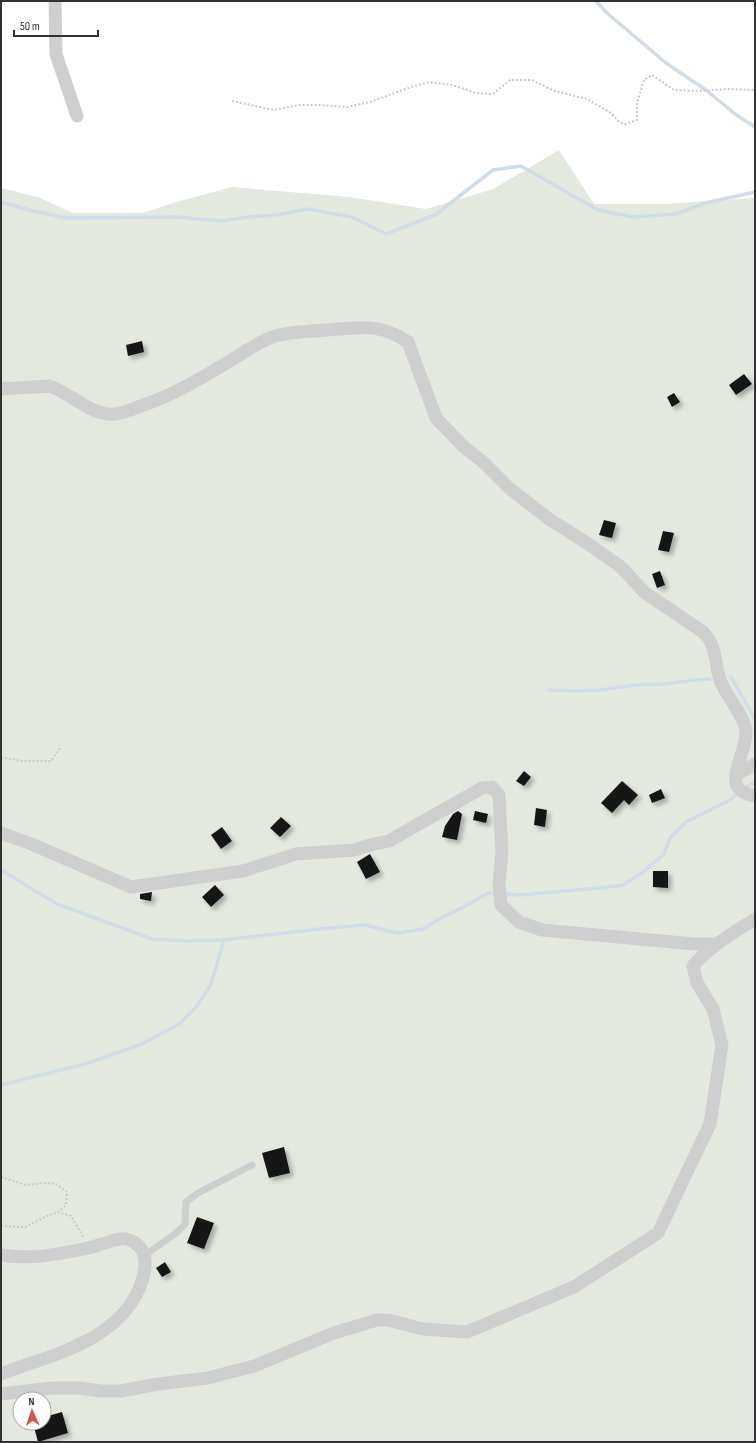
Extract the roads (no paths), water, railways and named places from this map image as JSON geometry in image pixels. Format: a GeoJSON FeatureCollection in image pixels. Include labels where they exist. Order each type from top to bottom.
{"type":"FeatureCollection","features":[{"type":"Feature","properties":{"kind":"street"},"geometry":{"type":"LineString","coordinates":[[55,1],[56,54],[77,116]]}},
{"type":"Feature","properties":{"kind":"street"},"geometry":{"type":"LineString","coordinates":[[1,389],[49,386],[56,388],[104,414],[115,414],[153,402],[174,393],[199,380],[252,347],[275,336],[368,327],[384,329],[397,335],[408,342],[436,418],[464,447],[483,462],[509,488],[549,519],[621,567],[644,592],[703,632],[710,639],[714,648],[721,681],[744,723],[746,737],[736,779],[737,786],[742,792],[755,796]]}},
{"type":"Feature","properties":{"kind":"street"},"geometry":{"type":"LineString","coordinates":[[737,774],[755,764]]}},
{"type":"Feature","properties":{"kind":"street"},"geometry":{"type":"LineString","coordinates":[[1,832],[131,887],[243,871],[296,854],[354,850],[370,844],[389,841],[482,788],[492,787],[499,795],[502,852],[499,885],[501,905],[519,922],[542,930],[694,944],[716,944]]}},
{"type":"Feature","properties":{"kind":"street"},"geometry":{"type":"LineString","coordinates":[[1,1394],[52,1388],[121,1391],[158,1384],[208,1378],[254,1366],[334,1333],[377,1320],[388,1320],[423,1329],[467,1332],[574,1287],[658,1233],[710,1124],[722,1045],[713,1009],[697,983],[693,966],[716,944],[755,919]]}},
{"type":"Feature","properties":{"kind":"street"},"geometry":{"type":"LineString","coordinates":[[1,1255],[20,1257],[41,1256],[89,1248],[124,1239],[136,1242],[145,1255],[146,1265],[135,1299],[111,1326],[89,1340],[1,1374]]}},
{"type":"Feature","properties":{"kind":"lane"},"geometry":{"type":"LineString","coordinates":[[145,1255],[175,1234],[185,1224],[186,1202],[198,1193],[252,1165]]}},
{"type":"Feature","properties":{"kind":"waterway"},"geometry":{"type":"LineString","coordinates":[[596,1],[607,13],[666,63],[706,90],[735,114],[755,127]]}},
{"type":"Feature","properties":{"kind":"waterway"},"geometry":{"type":"LineString","coordinates":[[1,202],[66,218],[177,217],[221,221],[276,215],[308,209],[352,217],[386,234],[435,215],[493,170],[521,166],[598,210],[633,217],[676,214],[705,203],[755,192]]}},
{"type":"Feature","properties":{"kind":"waterway"},"geometry":{"type":"LineString","coordinates":[[731,677],[755,719]]}},
{"type":"Feature","properties":{"kind":"waterway"},"geometry":{"type":"LineString","coordinates":[[549,690],[600,690],[635,685],[666,684],[710,679]]}},
{"type":"Feature","properties":{"kind":"waterway"},"geometry":{"type":"LineString","coordinates":[[743,789],[755,782]]}},
{"type":"Feature","properties":{"kind":"waterway"},"geometry":{"type":"LineString","coordinates":[[503,894],[519,895],[623,885],[642,873],[664,854],[670,838],[686,822],[730,800],[738,793]]}},
{"type":"Feature","properties":{"kind":"waterway"},"geometry":{"type":"LineString","coordinates":[[1,870],[57,904],[152,939],[185,941],[224,940],[365,925],[397,933],[423,929],[488,893],[497,894]]}},
{"type":"Feature","properties":{"kind":"waterway"},"geometry":{"type":"LineString","coordinates":[[1,1085],[85,1064],[142,1044],[179,1024],[197,1006],[211,984],[224,940]]}}]}
